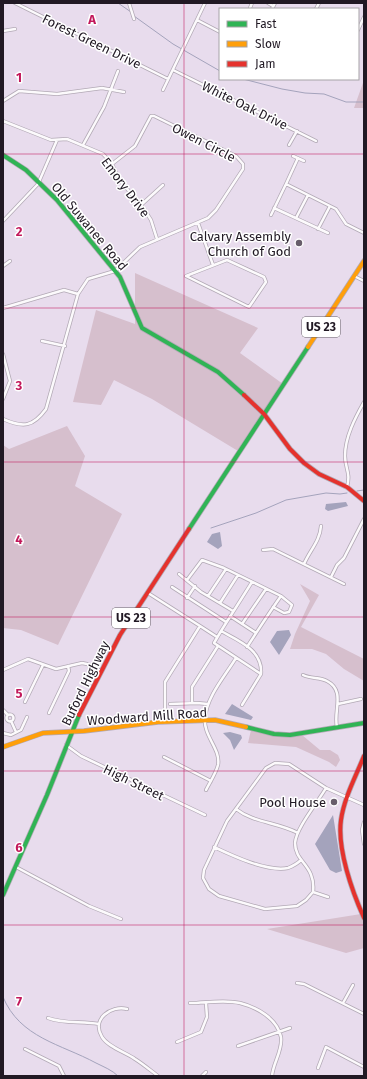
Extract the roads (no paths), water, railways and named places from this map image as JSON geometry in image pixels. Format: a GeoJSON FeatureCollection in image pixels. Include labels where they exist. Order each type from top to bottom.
{"type":"FeatureCollection","features":[{"type":"Feature","properties":{"kind":"street","name":"Forest Green Drive"},"geometry":{"type":"LineString","coordinates":[[15,3],[168,79]]}},
{"type":"Feature","properties":{"kind":"street"},"geometry":{"type":"LineString","coordinates":[[129,3],[134,19]]}},
{"type":"Feature","properties":{"kind":"street"},"geometry":{"type":"LineString","coordinates":[[163,90],[205,3]]}},
{"type":"Feature","properties":{"kind":"street"},"geometry":{"type":"LineString","coordinates":[[250,8],[252,3]]}},
{"type":"Feature","properties":{"kind":"street"},"geometry":{"type":"LineString","coordinates":[[268,3],[273,6]]}},
{"type":"Feature","properties":{"kind":"street"},"geometry":{"type":"LineString","coordinates":[[359,28],[364,17]]}},
{"type":"Feature","properties":{"kind":"street"},"geometry":{"type":"LineString","coordinates":[[197,20],[219,31]]}},
{"type":"Feature","properties":{"kind":"street"},"geometry":{"type":"LineString","coordinates":[[3,31],[14,29]]}},
{"type":"Feature","properties":{"kind":"street","name":"White Oak Drive"},"geometry":{"type":"LineString","coordinates":[[173,70],[316,141]]}},
{"type":"Feature","properties":{"kind":"street"},"geometry":{"type":"LineString","coordinates":[[83,145],[104,107],[109,90],[118,71]]}},
{"type":"Feature","properties":{"kind":"street"},"geometry":{"type":"LineString","coordinates":[[3,101],[19,91],[57,94],[90,89],[124,92]]}},
{"type":"Feature","properties":{"kind":"street","name":"Owen Circle"},"geometry":{"type":"LineString","coordinates":[[112,164],[135,146],[151,116],[236,156],[243,164],[243,169],[239,177],[225,193],[216,210],[208,218],[140,247],[115,271]]}},
{"type":"Feature","properties":{"kind":"street"},"geometry":{"type":"LineString","coordinates":[[3,121],[51,140],[57,140],[39,183],[3,221]]}},
{"type":"Feature","properties":{"kind":"street"},"geometry":{"type":"LineString","coordinates":[[288,145],[297,131]]}},
{"type":"Feature","properties":{"kind":"street","name":"Emory Drive"},"geometry":{"type":"LineString","coordinates":[[57,140],[67,139],[103,154],[112,164],[118,178],[141,205],[151,220],[157,239]]}},
{"type":"Feature","properties":{"kind":"street","name":"Old Suwanee Road"},"geometry":{"type":"LineString","coordinates":[[3,154],[17,163],[67,211],[115,271],[124,284],[135,315],[142,328],[218,372],[264,414],[283,440],[304,463],[319,474],[347,487],[364,501]]}},
{"type":"Feature","properties":{"kind":"street"},"geometry":{"type":"LineString","coordinates":[[293,156],[304,161]]}},
{"type":"Feature","properties":{"kind":"street"},"geometry":{"type":"LineString","coordinates":[[270,215],[298,158]]}},
{"type":"Feature","properties":{"kind":"street"},"geometry":{"type":"LineString","coordinates":[[286,184],[330,206],[338,212],[346,224],[364,234]]}},
{"type":"Feature","properties":{"kind":"street"},"geometry":{"type":"LineString","coordinates":[[141,205],[163,185]]}},
{"type":"Feature","properties":{"kind":"street"},"geometry":{"type":"LineString","coordinates":[[296,218],[308,195]]}},
{"type":"Feature","properties":{"kind":"street"},"geometry":{"type":"LineString","coordinates":[[318,229],[330,206]]}},
{"type":"Feature","properties":{"kind":"street"},"geometry":{"type":"LineString","coordinates":[[274,208],[328,233]]}},
{"type":"Feature","properties":{"kind":"street"},"geometry":{"type":"LineString","coordinates":[[198,223],[214,265]]}},
{"type":"Feature","properties":{"kind":"street"},"geometry":{"type":"LineString","coordinates":[[231,260],[264,277],[266,282],[251,306],[249,307],[240,303],[186,276],[214,265],[231,260]]}},
{"type":"Feature","properties":{"kind":"street"},"geometry":{"type":"LineString","coordinates":[[3,266],[10,261]]}},
{"type":"Feature","properties":{"kind":"street","name":"US 23"},"geometry":{"type":"LineString","coordinates":[[264,414],[354,276],[363,265],[364,261]]}},
{"type":"Feature","properties":{"kind":"street"},"geometry":{"type":"LineString","coordinates":[[3,419],[16,425],[28,424],[39,420],[46,410],[65,346],[78,294],[88,279],[115,271]]}},
{"type":"Feature","properties":{"kind":"street"},"geometry":{"type":"LineString","coordinates":[[354,276],[364,281]]}},
{"type":"Feature","properties":{"kind":"street"},"geometry":{"type":"LineString","coordinates":[[3,308],[64,290],[78,294]]}},
{"type":"Feature","properties":{"kind":"street"},"geometry":{"type":"LineString","coordinates":[[42,340],[65,346]]}},
{"type":"Feature","properties":{"kind":"street"},"geometry":{"type":"LineString","coordinates":[[3,354],[10,381],[3,399]]}},
{"type":"Feature","properties":{"kind":"street"},"geometry":{"type":"LineString","coordinates":[[347,487],[349,472],[345,457],[346,447],[354,423],[364,402]]}},
{"type":"Feature","properties":{"kind":"street","name":"Buford Highway"},"geometry":{"type":"LineString","coordinates":[[3,895],[47,795],[66,745],[120,635],[264,414]]}},
{"type":"Feature","properties":{"kind":"street"},"geometry":{"type":"LineString","coordinates":[[331,577],[337,565],[344,558],[364,519]]}},
{"type":"Feature","properties":{"kind":"street"},"geometry":{"type":"LineString","coordinates":[[304,564],[309,551],[319,539],[321,526]]}},
{"type":"Feature","properties":{"kind":"street"},"geometry":{"type":"LineString","coordinates":[[263,550],[273,549],[344,584]]}},
{"type":"Feature","properties":{"kind":"street"},"geometry":{"type":"LineString","coordinates":[[187,580],[202,560],[226,569],[280,596],[292,605],[292,609],[284,613],[273,607]]}},
{"type":"Feature","properties":{"kind":"street"},"geometry":{"type":"LineString","coordinates":[[208,596],[226,569]]}},
{"type":"Feature","properties":{"kind":"street"},"geometry":{"type":"LineString","coordinates":[[179,574],[208,596],[234,611]]}},
{"type":"Feature","properties":{"kind":"street"},"geometry":{"type":"LineString","coordinates":[[220,603],[238,575]]}},
{"type":"Feature","properties":{"kind":"street"},"geometry":{"type":"LineString","coordinates":[[252,582],[214,643],[261,674]]}},
{"type":"Feature","properties":{"kind":"street"},"geometry":{"type":"LineString","coordinates":[[187,598],[195,586]]}},
{"type":"Feature","properties":{"kind":"street"},"geometry":{"type":"LineString","coordinates":[[172,587],[226,622]]}},
{"type":"Feature","properties":{"kind":"street"},"geometry":{"type":"LineString","coordinates":[[242,624],[266,589]]}},
{"type":"Feature","properties":{"kind":"street"},"geometry":{"type":"LineString","coordinates":[[148,592],[217,637]]}},
{"type":"Feature","properties":{"kind":"street"},"geometry":{"type":"LineString","coordinates":[[247,647],[280,596]]}},
{"type":"Feature","properties":{"kind":"street"},"geometry":{"type":"LineString","coordinates":[[230,616],[256,633]]}},
{"type":"Feature","properties":{"kind":"street"},"geometry":{"type":"LineString","coordinates":[[165,722],[165,682],[200,626]]}},
{"type":"Feature","properties":{"kind":"street"},"geometry":{"type":"LineString","coordinates":[[221,631],[247,647],[257,655],[260,661],[261,674],[242,705]]}},
{"type":"Feature","properties":{"kind":"street"},"geometry":{"type":"LineString","coordinates":[[192,703],[192,687],[218,646]]}},
{"type":"Feature","properties":{"kind":"street"},"geometry":{"type":"LineString","coordinates":[[206,790],[218,766],[218,759],[216,750],[206,733],[204,720],[208,704],[236,658]]}},
{"type":"Feature","properties":{"kind":"street"},"geometry":{"type":"LineString","coordinates":[[3,670],[24,660],[33,660],[56,670],[68,666],[88,664],[101,671]]}},
{"type":"Feature","properties":{"kind":"street"},"geometry":{"type":"LineString","coordinates":[[25,702],[43,665]]}},
{"type":"Feature","properties":{"kind":"street"},"geometry":{"type":"LineString","coordinates":[[49,713],[69,671],[68,666]]}},
{"type":"Feature","properties":{"kind":"street"},"geometry":{"type":"LineString","coordinates":[[303,675],[329,682],[337,692],[338,704],[335,718],[337,728]]}},
{"type":"Feature","properties":{"kind":"street"},"geometry":{"type":"LineString","coordinates":[[338,704],[361,699]]}},
{"type":"Feature","properties":{"kind":"street"},"geometry":{"type":"LineString","coordinates":[[170,704],[208,704]]}},
{"type":"Feature","properties":{"kind":"street"},"geometry":{"type":"LineString","coordinates":[[3,710],[8,715],[13,715],[11,721]]}},
{"type":"Feature","properties":{"kind":"street"},"geometry":{"type":"LineString","coordinates":[[8,715],[6,719],[11,721],[16,732]]}},
{"type":"Feature","properties":{"kind":"street"},"geometry":{"type":"LineString","coordinates":[[3,732],[11,735],[23,727],[27,718]]}},
{"type":"Feature","properties":{"kind":"street","name":"Woodward Mill Road"},"geometry":{"type":"LineString","coordinates":[[3,747],[43,733],[72,732],[165,722],[215,720],[283,735],[364,723]]}},
{"type":"Feature","properties":{"kind":"street","name":"High Street"},"geometry":{"type":"LineString","coordinates":[[66,745],[81,756],[205,815]]}},
{"type":"Feature","properties":{"kind":"street"},"geometry":{"type":"LineString","coordinates":[[364,756],[341,820],[342,844],[356,898],[364,918]]}},
{"type":"Feature","properties":{"kind":"street"},"geometry":{"type":"LineString","coordinates":[[164,757],[211,781]]}},
{"type":"Feature","properties":{"kind":"street"},"geometry":{"type":"LineString","coordinates":[[326,788],[298,833],[295,842],[296,849],[301,860],[313,876],[313,892],[306,900],[297,906],[265,909],[219,896],[209,890],[203,878],[204,870],[227,821],[266,768],[275,763],[289,764],[326,788],[364,805]]}},
{"type":"Feature","properties":{"kind":"street"},"geometry":{"type":"LineString","coordinates":[[236,809],[247,817],[274,823],[298,833]]}},
{"type":"Feature","properties":{"kind":"street"},"geometry":{"type":"LineString","coordinates":[[364,822],[362,830],[364,844]]}},
{"type":"Feature","properties":{"kind":"street"},"geometry":{"type":"LineString","coordinates":[[214,847],[238,858],[278,869],[290,867],[301,860]]}},
{"type":"Feature","properties":{"kind":"street"},"geometry":{"type":"LineString","coordinates":[[15,866],[89,906],[121,920]]}},
{"type":"Feature","properties":{"kind":"street"},"geometry":{"type":"LineString","coordinates":[[313,892],[328,897]]}},
{"type":"Feature","properties":{"kind":"street"},"geometry":{"type":"LineString","coordinates":[[296,984],[304,984],[364,1014]]}},
{"type":"Feature","properties":{"kind":"street"},"geometry":{"type":"LineString","coordinates":[[343,1003],[352,985]]}},
{"type":"Feature","properties":{"kind":"street"},"geometry":{"type":"LineString","coordinates":[[190,1003],[239,1002],[267,1016],[281,1037],[280,1047],[272,1069],[272,1076]]}},
{"type":"Feature","properties":{"kind":"street"},"geometry":{"type":"LineString","coordinates":[[177,1042],[196,1035],[204,1028],[207,1017],[206,1003]]}},
{"type":"Feature","properties":{"kind":"street"},"geometry":{"type":"LineString","coordinates":[[127,1009],[120,1007],[111,1009],[105,1013],[99,1024],[101,1036],[104,1041],[136,1059],[158,1076]]}},
{"type":"Feature","properties":{"kind":"street"},"geometry":{"type":"LineString","coordinates":[[48,1018],[60,1023],[81,1021],[99,1024]]}},
{"type":"Feature","properties":{"kind":"street"},"geometry":{"type":"LineString","coordinates":[[238,1046],[290,1028]]}},
{"type":"Feature","properties":{"kind":"street"},"geometry":{"type":"LineString","coordinates":[[318,1068],[326,1048],[364,1067]]}},
{"type":"Feature","properties":{"kind":"street"},"geometry":{"type":"LineString","coordinates":[[25,1050],[58,1066],[64,1076]]}},
{"type":"Feature","properties":{"kind":"street"},"geometry":{"type":"LineString","coordinates":[[202,1076],[206,1072]]}},
{"type":"Feature","properties":{"kind":"water"},"geometry":{"type":"Polygon","coordinates":[[[346,502],[348,506],[328,511],[325,509],[326,504],[346,502]]]}},
{"type":"Feature","properties":{"kind":"water"},"geometry":{"type":"Polygon","coordinates":[[[220,532],[222,546],[218,549],[207,542],[212,534],[220,532]]]}},
{"type":"Feature","properties":{"kind":"water"},"geometry":{"type":"Polygon","coordinates":[[[289,630],[291,635],[279,655],[270,642],[277,631],[289,630]]]}},
{"type":"Feature","properties":{"kind":"water"},"geometry":{"type":"Polygon","coordinates":[[[232,704],[253,717],[251,720],[225,714],[232,704]]]}},
{"type":"Feature","properties":{"kind":"water"},"geometry":{"type":"Polygon","coordinates":[[[230,732],[241,735],[242,738],[234,750],[230,740],[223,733],[230,732]]]}},
{"type":"Feature","properties":{"kind":"water"},"geometry":{"type":"Polygon","coordinates":[[[333,815],[342,871],[336,873],[330,870],[315,844],[333,815]]]}},
{"type":"Feature","properties":{"kind":"waterway"},"geometry":{"type":"LineString","coordinates":[[118,3],[131,12]]}},
{"type":"Feature","properties":{"kind":"waterway"},"geometry":{"type":"LineString","coordinates":[[134,16],[173,44],[219,70]]}},
{"type":"Feature","properties":{"kind":"waterway"},"geometry":{"type":"LineString","coordinates":[[247,80],[282,89],[305,93],[324,94],[346,102],[364,102]]}},
{"type":"Feature","properties":{"kind":"waterway"},"geometry":{"type":"LineString","coordinates":[[357,491],[364,490]]}},
{"type":"Feature","properties":{"kind":"waterway"},"geometry":{"type":"LineString","coordinates":[[211,528],[256,513],[286,500],[326,493],[347,493]]}},
{"type":"Feature","properties":{"kind":"waterway"},"geometry":{"type":"LineString","coordinates":[[3,997],[10,1011],[31,1031],[56,1045],[83,1056],[118,1076]]}},
{"type":"Feature","properties":{"kind":"place","name":"Calvary Assembly Church of God"},"geometry":{"type":"Point","coordinates":[299,243]}},
{"type":"Feature","properties":{"kind":"place","name":"Pool House"},"geometry":{"type":"Point","coordinates":[334,802]}}]}
